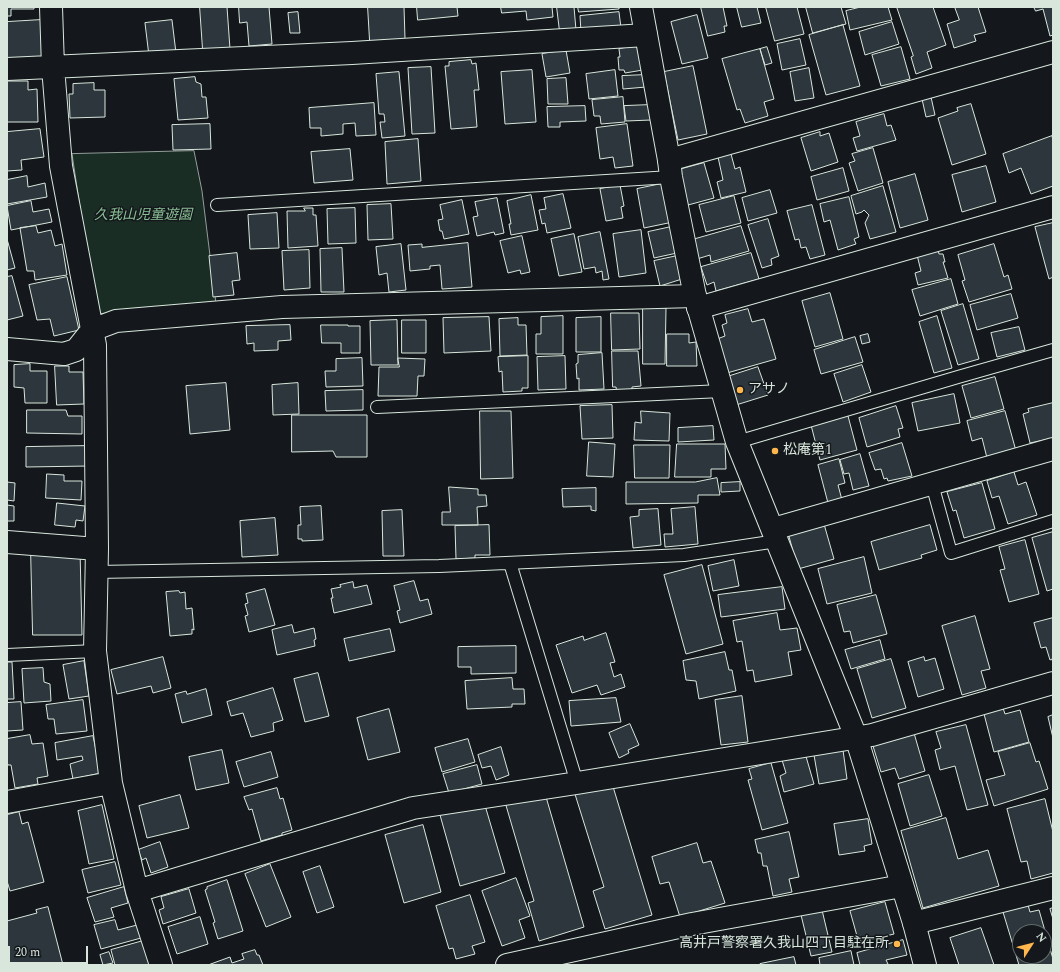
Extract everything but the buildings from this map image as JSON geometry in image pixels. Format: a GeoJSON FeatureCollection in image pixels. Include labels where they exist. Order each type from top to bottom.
{"type":"FeatureCollection","features":[{"type":"Feature","properties":{"kind":"street"},"geometry":{"type":"LineString","coordinates":[[51,7],[53,68],[61,166],[95,345],[97,549],[95,651],[111,783],[137,891],[161,965]]}},
{"type":"Feature","properties":{"kind":"street"},"geometry":{"type":"LineString","coordinates":[[641,7],[670,168],[697,302],[737,442],[856,737],[914,923],[925,965]]}},
{"type":"Feature","properties":{"kind":"street"},"geometry":{"type":"LineString","coordinates":[[7,69],[352,53],[646,35]]}},
{"type":"Feature","properties":{"kind":"street"},"geometry":{"type":"LineString","coordinates":[[670,168],[1053,52]]}},
{"type":"Feature","properties":{"kind":"street"},"geometry":{"type":"LineString","coordinates":[[7,349],[64,354],[76,350],[92,330],[116,320],[282,307],[697,302],[1053,207]]}},
{"type":"Feature","properties":{"kind":"street"},"geometry":{"type":"LineString","coordinates":[[775,535],[932,484],[1053,449]]}},
{"type":"Feature","properties":{"kind":"street"},"geometry":{"type":"LineString","coordinates":[[7,542],[97,549]]}},
{"type":"Feature","properties":{"kind":"street"},"geometry":{"type":"LineString","coordinates":[[137,891],[414,808],[872,735],[1053,683]]}},
{"type":"Feature","properties":{"kind":"street"},"geometry":{"type":"LineString","coordinates":[[7,802],[111,783]]}},
{"type":"Feature","properties":{"kind":"street"},"geometry":{"type":"LineString","coordinates":[[507,965],[692,924],[902,886]]}},
{"type":"Feature","properties":{"kind":"street"},"geometry":{"type":"LineString","coordinates":[[914,923],[1053,888]]}},
{"type":"Feature","properties":{"kind":"lane"},"geometry":{"type":"LineString","coordinates":[[217,204],[670,168]]}},
{"type":"Feature","properties":{"kind":"lane"},"geometry":{"type":"LineString","coordinates":[[737,442],[1053,350]]}},
{"type":"Feature","properties":{"kind":"lane"},"geometry":{"type":"LineString","coordinates":[[377,407],[722,391]]}},
{"type":"Feature","properties":{"kind":"lane"},"geometry":{"type":"LineString","coordinates":[[932,484],[951,553],[1053,521]]}},
{"type":"Feature","properties":{"kind":"lane"},"geometry":{"type":"LineString","coordinates":[[96,572],[431,566],[684,555],[775,535]]}},
{"type":"Feature","properties":{"kind":"lane"},"geometry":{"type":"LineString","coordinates":[[510,563],[577,783]]}},
{"type":"Feature","properties":{"kind":"lane"},"geometry":{"type":"LineString","coordinates":[[7,655],[95,651]]}},
{"type":"Feature","properties":{"kind":"green space","name":"久我山児童遊園"},"geometry":{"type":"Polygon","coordinates":[[[194,151],[202,191],[216,304],[96,314],[72,154],[194,151]]]}},
{"type":"Feature","properties":{"kind":"place","name":"アサノ"},"geometry":{"type":"Point","coordinates":[740,390]}},
{"type":"Feature","properties":{"kind":"place","name":"松庵第1"},"geometry":{"type":"Point","coordinates":[775,451]}},
{"type":"Feature","properties":{"kind":"place","name":"高井戸警察署久我山四丁目駐在所"},"geometry":{"type":"Point","coordinates":[897,944]}}]}
